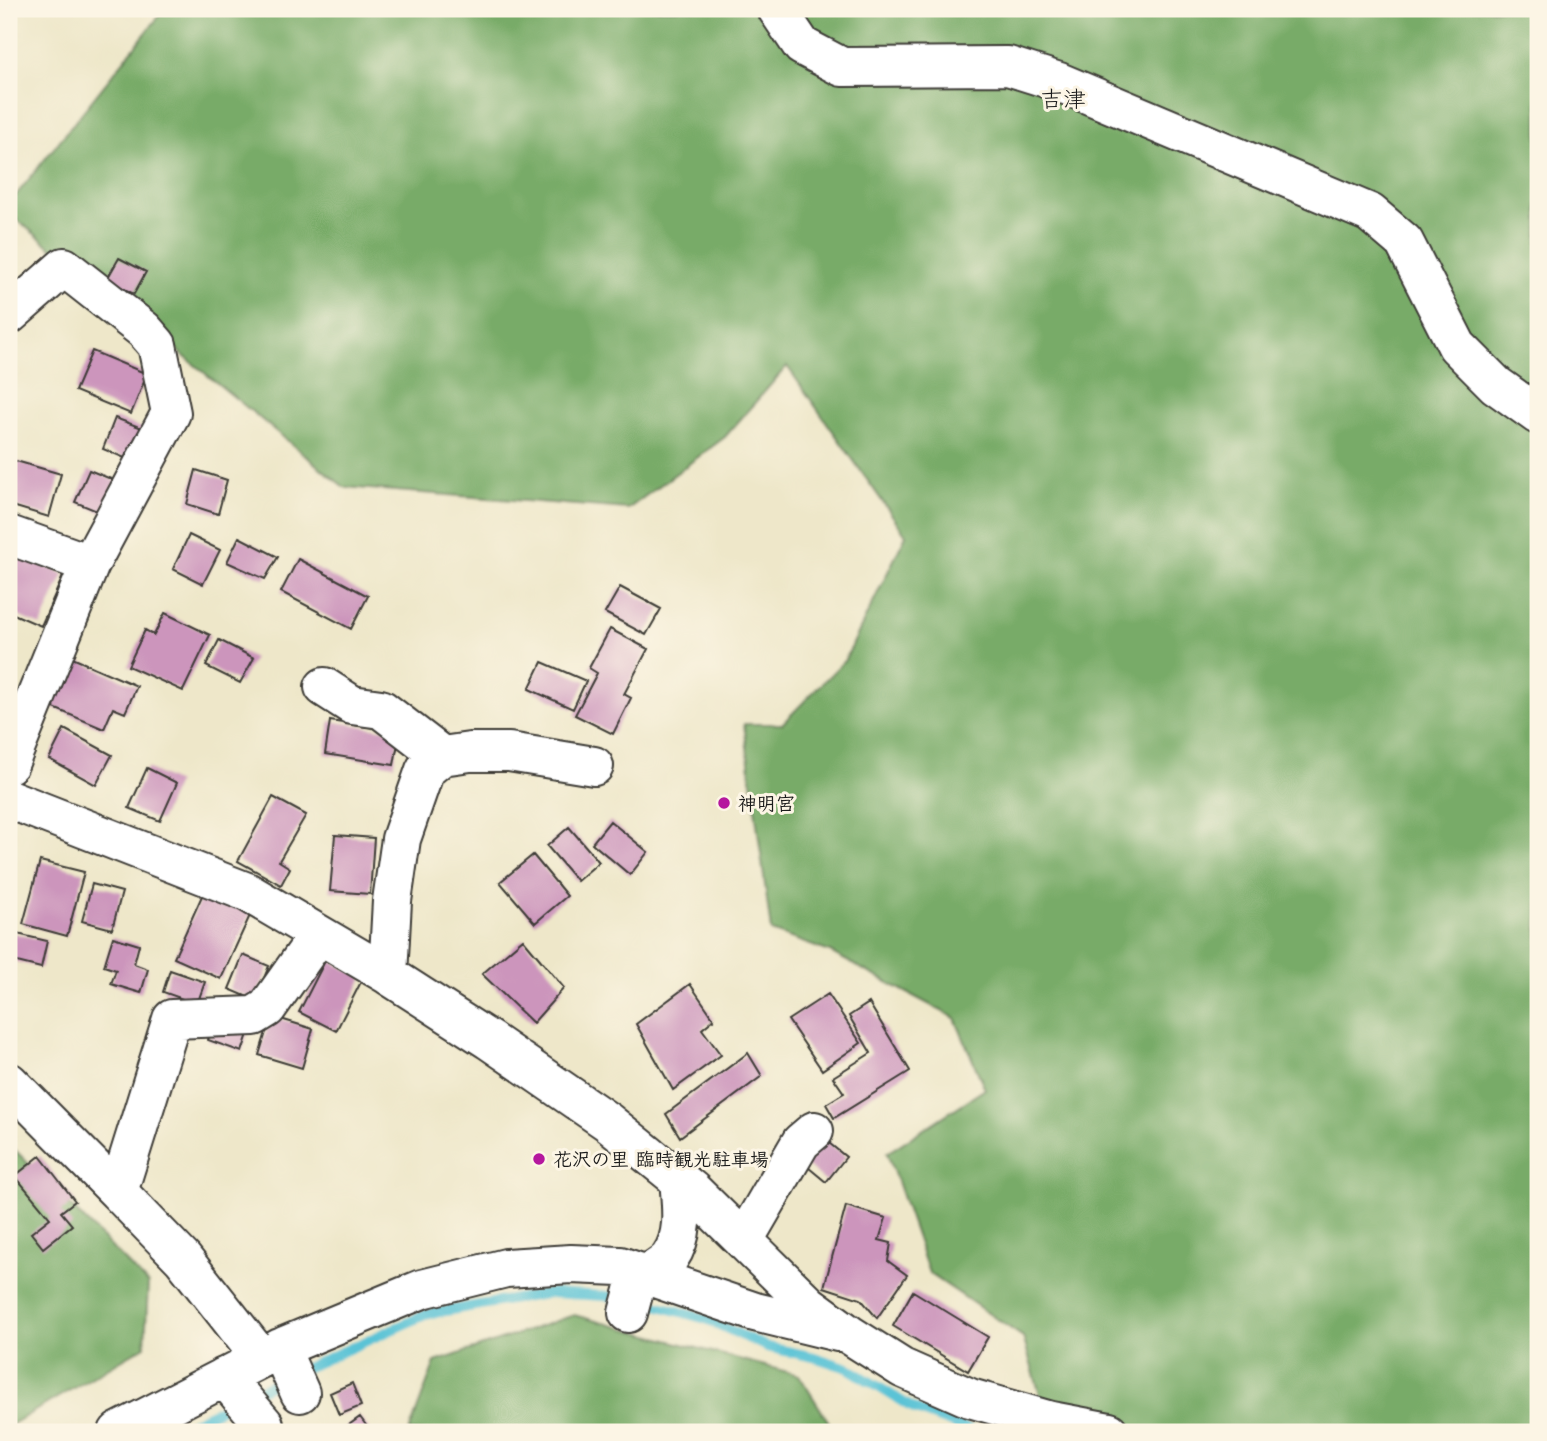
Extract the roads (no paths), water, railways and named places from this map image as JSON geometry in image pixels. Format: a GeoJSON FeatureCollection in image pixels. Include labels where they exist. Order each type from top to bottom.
{"type":"FeatureCollection","features":[{"type":"Feature","properties":{"kind":"street"},"geometry":{"type":"LineString","coordinates":[[777,9],[802,46],[842,67],[1008,66],[1059,82],[1370,213],[1404,242],[1457,346],[1496,385],[1538,415]]}},
{"type":"Feature","properties":{"kind":"street"},"geometry":{"type":"LineString","coordinates":[[9,315],[64,267],[144,330],[157,345],[171,413],[90,564],[9,764]]}},
{"type":"Feature","properties":{"kind":"street"},"geometry":{"type":"LineString","coordinates":[[9,535],[90,564]]}},
{"type":"Feature","properties":{"kind":"street"},"geometry":{"type":"LineString","coordinates":[[324,687],[352,705],[381,709],[442,756]]}},
{"type":"Feature","properties":{"kind":"street"},"geometry":{"type":"LineString","coordinates":[[388,975],[392,901],[401,839],[425,770],[442,756],[470,752],[509,752],[594,766]]}},
{"type":"Feature","properties":{"kind":"street"},"geometry":{"type":"LineString","coordinates":[[9,799],[247,892],[388,975],[597,1114],[679,1179],[809,1304],[850,1335],[902,1368],[970,1398],[1051,1421],[1109,1432]]}},
{"type":"Feature","properties":{"kind":"street"},"geometry":{"type":"LineString","coordinates":[[118,1192],[172,1019],[254,1016],[267,1008],[318,936]]}},
{"type":"Feature","properties":{"kind":"street"},"geometry":{"type":"LineString","coordinates":[[9,1082],[271,1353],[300,1393]]}},
{"type":"Feature","properties":{"kind":"street"},"geometry":{"type":"LineString","coordinates":[[744,1240],[801,1142],[814,1131]]}},
{"type":"Feature","properties":{"kind":"street"},"geometry":{"type":"LineString","coordinates":[[628,1313],[643,1273],[669,1259],[677,1243],[682,1217],[679,1179]]}},
{"type":"Feature","properties":{"kind":"street"},"geometry":{"type":"LineString","coordinates":[[118,1432],[271,1353],[422,1289],[506,1268],[571,1264],[620,1266],[755,1312],[850,1335]]}},
{"type":"Feature","properties":{"kind":"street"},"geometry":{"type":"LineString","coordinates":[[224,1377],[262,1428]]}},
{"type":"Feature","properties":{"kind":"waterway"},"geometry":{"type":"LineString","coordinates":[[299,1371],[427,1314],[551,1293],[624,1297]]}},
{"type":"Feature","properties":{"kind":"waterway"},"geometry":{"type":"LineString","coordinates":[[638,1300],[706,1319],[767,1347],[814,1357],[848,1368],[914,1409],[974,1432]]}},
{"type":"Feature","properties":{"kind":"waterway"},"geometry":{"type":"LineString","coordinates":[[249,1395],[286,1377]]}},
{"type":"Feature","properties":{"kind":"waterway"},"geometry":{"type":"LineString","coordinates":[[173,1432],[235,1402]]}},
{"type":"Feature","properties":{"kind":"place","name":"神明宮"},"geometry":{"type":"Point","coordinates":[724,803]}},
{"type":"Feature","properties":{"kind":"place","name":"花沢の里 臨時観光駐車場"},"geometry":{"type":"Point","coordinates":[539,1159]}},
{"type":"Feature","properties":{"kind":"district","name":"吉津"},"geometry":{"type":"Point","coordinates":[1063,99]}}]}
